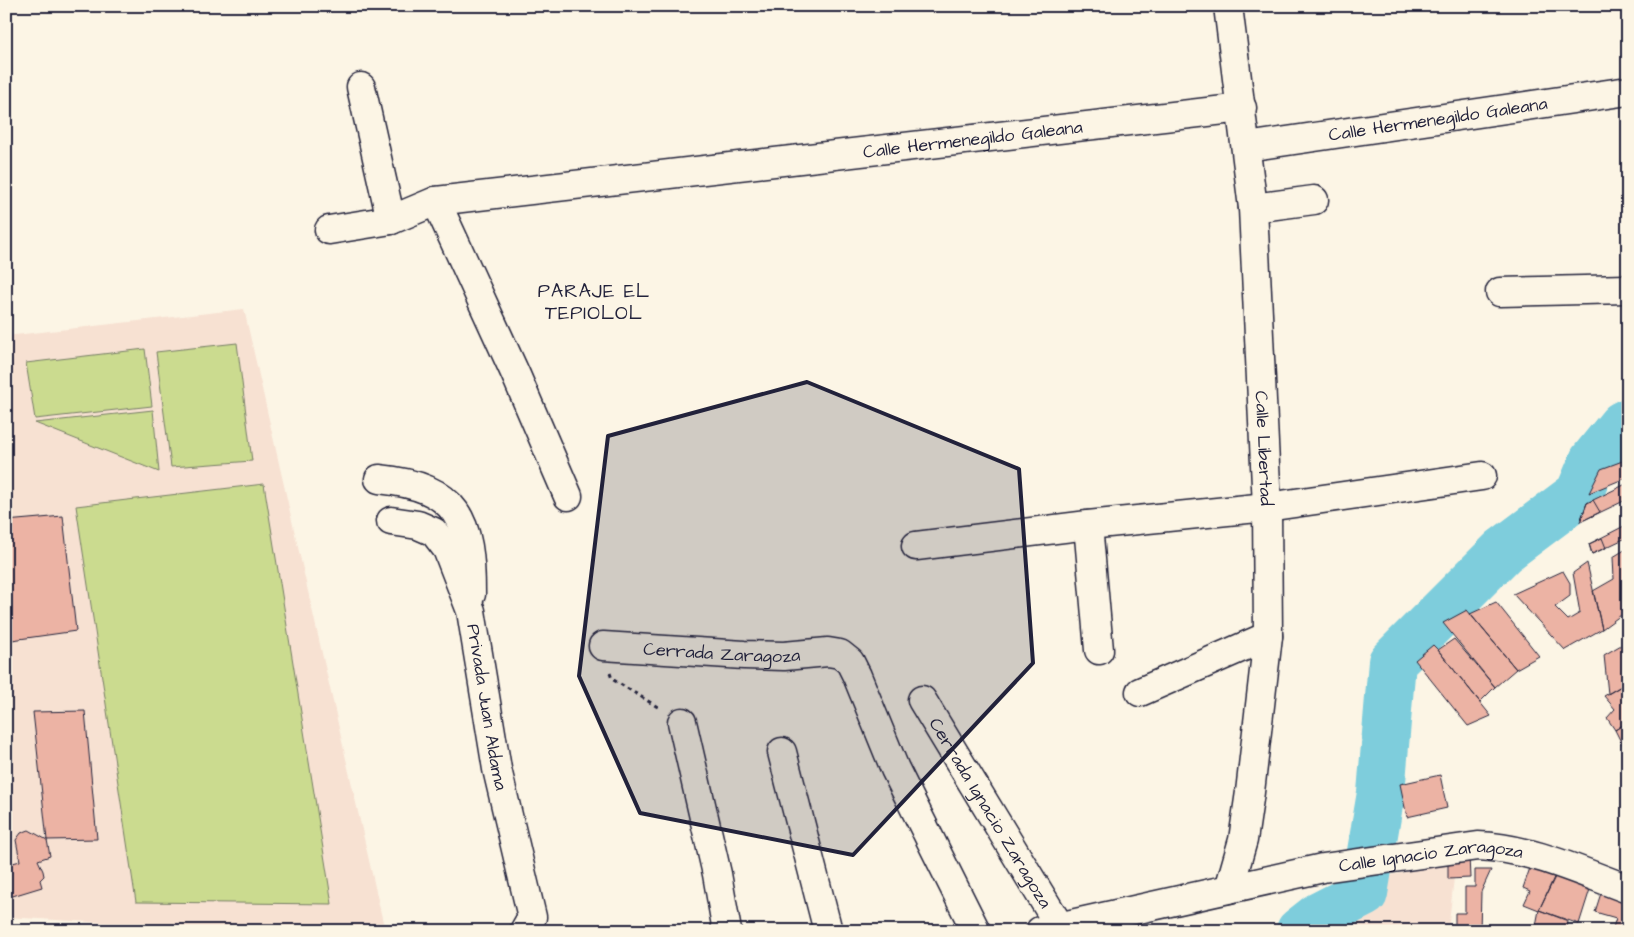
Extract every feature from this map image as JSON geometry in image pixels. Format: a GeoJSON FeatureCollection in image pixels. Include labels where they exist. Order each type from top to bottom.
{"type":"FeatureCollection","features":[{"type":"Feature","properties":{"kind":"street","name":"Calle Libertad"},"geometry":{"type":"LineString","coordinates":[[1228,6],[1253,208],[1267,506],[1268,636],[1243,840],[1229,889]]}},
{"type":"Feature","properties":{"kind":"street"},"geometry":{"type":"LineString","coordinates":[[361,87],[391,220]]}},
{"type":"Feature","properties":{"kind":"street","name":"Calle Hermenegildo Galeana"},"geometry":{"type":"LineString","coordinates":[[1246,147],[1628,91]]}},
{"type":"Feature","properties":{"kind":"street","name":"Calle Hermenegildo Galeana"},"geometry":{"type":"LineString","coordinates":[[329,230],[391,220],[436,201],[1242,108]]}},
{"type":"Feature","properties":{"kind":"street"},"geometry":{"type":"LineString","coordinates":[[1253,208],[1314,200]]}},
{"type":"Feature","properties":{"kind":"street"},"geometry":{"type":"LineString","coordinates":[[436,201],[515,373],[568,496]]}},
{"type":"Feature","properties":{"kind":"street"},"geometry":{"type":"LineString","coordinates":[[1500,292],[1628,289]]}},
{"type":"Feature","properties":{"kind":"street"},"geometry":{"type":"LineString","coordinates":[[916,546],[1267,506],[1482,476]]}},
{"type":"Feature","properties":{"kind":"street"},"geometry":{"type":"LineString","coordinates":[[379,479],[404,481],[427,488],[446,500],[451,507],[464,526],[471,557],[471,611]]}},
{"type":"Feature","properties":{"kind":"street","name":"Privada Juan Aldama"},"geometry":{"type":"LineString","coordinates":[[391,521],[418,525],[434,532],[447,549],[471,611],[497,769],[532,916],[524,931]]}},
{"type":"Feature","properties":{"kind":"street"},"geometry":{"type":"LineString","coordinates":[[1088,525],[1099,650]]}},
{"type":"Feature","properties":{"kind":"street"},"geometry":{"type":"LineString","coordinates":[[1140,692],[1268,636]]}},
{"type":"Feature","properties":{"kind":"street","name":"Cerrada Zaragoza"},"geometry":{"type":"LineString","coordinates":[[603,646],[744,655],[784,656],[828,652],[840,654],[850,662],[857,676],[895,769],[976,931]]}},
{"type":"Feature","properties":{"kind":"street","name":"Cerrada Ignacio Zaragoza"},"geometry":{"type":"LineString","coordinates":[[922,700],[1050,929]]}},
{"type":"Feature","properties":{"kind":"street"},"geometry":{"type":"LineString","coordinates":[[682,722],[718,874],[728,931]]}},
{"type":"Feature","properties":{"kind":"street"},"geometry":{"type":"LineString","coordinates":[[782,752],[828,931]]}},
{"type":"Feature","properties":{"kind":"street","name":"Calle Ignacio Zaragoza"},"geometry":{"type":"LineString","coordinates":[[1050,929],[1323,868],[1478,846],[1504,847],[1527,852],[1628,888]]}},
{"type":"Feature","properties":{"kind":"path"},"geometry":{"type":"LineString","coordinates":[[612,679],[682,722]]}},
{"type":"Feature","properties":{"kind":"highlighted area"},"geometry":{"type":"Polygon","coordinates":[[[807,382],[1019,469],[1033,663],[853,855],[640,813],[579,676],[608,436],[807,382]]]}},
{"type":"Feature","properties":{"kind":"shaded area"},"geometry":{"type":"Polygon","coordinates":[[[244,309],[385,931],[240,931],[6,917],[6,336],[244,309]]]}},
{"type":"Feature","properties":{"kind":"shaded area"},"geometry":{"type":"Polygon","coordinates":[[[1448,862],[1454,878],[1448,931],[1325,931],[1384,903],[1375,879],[1448,862]]]}},
{"type":"Feature","properties":{"kind":"green space"},"geometry":{"type":"Polygon","coordinates":[[[237,343],[252,461],[171,467],[156,352],[237,343]]]}},
{"type":"Feature","properties":{"kind":"green space"},"geometry":{"type":"Polygon","coordinates":[[[145,349],[152,406],[35,419],[26,363],[145,349]]]}},
{"type":"Feature","properties":{"kind":"green space"},"geometry":{"type":"Polygon","coordinates":[[[153,410],[159,472],[35,423],[153,410]]]}},
{"type":"Feature","properties":{"kind":"green space"},"geometry":{"type":"Polygon","coordinates":[[[264,484],[332,904],[136,902],[76,506],[264,484]]]}},
{"type":"Feature","properties":{"kind":"building"},"geometry":{"type":"Polygon","coordinates":[[[1628,459],[1628,477],[1589,493],[1601,469],[1628,459]]]}},
{"type":"Feature","properties":{"kind":"building"},"geometry":{"type":"Polygon","coordinates":[[[1628,483],[1628,499],[1580,522],[1587,503],[1628,483]]]}},
{"type":"Feature","properties":{"kind":"building"},"geometry":{"type":"Polygon","coordinates":[[[1593,500],[1600,512],[1580,522],[1587,503],[1593,500]]]}},
{"type":"Feature","properties":{"kind":"building"},"geometry":{"type":"Polygon","coordinates":[[[63,516],[76,631],[12,640],[6,597],[6,521],[63,516]]]}},
{"type":"Feature","properties":{"kind":"building"},"geometry":{"type":"Polygon","coordinates":[[[1628,524],[1628,537],[1592,554],[1589,544],[1628,524]]]}},
{"type":"Feature","properties":{"kind":"building"},"geometry":{"type":"Polygon","coordinates":[[[1602,538],[1606,548],[1592,554],[1589,544],[1602,538]]]}},
{"type":"Feature","properties":{"kind":"building"},"geometry":{"type":"Polygon","coordinates":[[[1628,548],[1628,596],[1623,598],[1628,610],[1602,629],[1593,591],[1614,579],[1613,557],[1628,548]]]}},
{"type":"Feature","properties":{"kind":"building"},"geometry":{"type":"Polygon","coordinates":[[[1587,563],[1602,629],[1565,650],[1513,594],[1563,571],[1570,583],[1570,596],[1555,607],[1568,620],[1580,613],[1573,573],[1587,563]]]}},
{"type":"Feature","properties":{"kind":"building"},"geometry":{"type":"Polygon","coordinates":[[[1496,602],[1539,656],[1516,669],[1470,614],[1496,602]]]}},
{"type":"Feature","properties":{"kind":"building"},"geometry":{"type":"Polygon","coordinates":[[[1467,610],[1516,669],[1495,687],[1443,623],[1467,610]]]}},
{"type":"Feature","properties":{"kind":"building"},"geometry":{"type":"Polygon","coordinates":[[[1454,639],[1495,687],[1480,702],[1438,650],[1454,639]]]}},
{"type":"Feature","properties":{"kind":"building"},"geometry":{"type":"Polygon","coordinates":[[[1628,641],[1628,682],[1608,694],[1604,655],[1628,641]]]}},
{"type":"Feature","properties":{"kind":"building"},"geometry":{"type":"Polygon","coordinates":[[[1433,645],[1491,716],[1468,726],[1415,660],[1433,645]]]}},
{"type":"Feature","properties":{"kind":"building"},"geometry":{"type":"Polygon","coordinates":[[[1628,682],[1628,722],[1615,730],[1607,718],[1615,709],[1604,696],[1628,682]]]}},
{"type":"Feature","properties":{"kind":"building"},"geometry":{"type":"Polygon","coordinates":[[[85,711],[97,839],[47,840],[33,712],[85,711]]]}},
{"type":"Feature","properties":{"kind":"building"},"geometry":{"type":"Polygon","coordinates":[[[1628,722],[1628,756],[1615,730],[1628,722]]]}},
{"type":"Feature","properties":{"kind":"building"},"geometry":{"type":"Polygon","coordinates":[[[1440,775],[1447,808],[1407,817],[1400,784],[1440,775]]]}},
{"type":"Feature","properties":{"kind":"building"},"geometry":{"type":"Polygon","coordinates":[[[29,830],[47,840],[50,856],[38,860],[44,876],[40,880],[42,887],[6,898],[6,865],[20,861],[16,840],[21,833],[29,830]]]}},
{"type":"Feature","properties":{"kind":"building"},"geometry":{"type":"Polygon","coordinates":[[[1448,856],[1469,856],[1470,878],[1448,879],[1448,856]]]}},
{"type":"Feature","properties":{"kind":"building"},"geometry":{"type":"Polygon","coordinates":[[[1530,868],[1555,877],[1539,910],[1524,904],[1530,891],[1523,888],[1530,868]]]}},
{"type":"Feature","properties":{"kind":"building"},"geometry":{"type":"Polygon","coordinates":[[[1475,870],[1491,870],[1481,892],[1480,931],[1455,931],[1455,913],[1465,913],[1465,887],[1475,887],[1475,870]]]}},
{"type":"Feature","properties":{"kind":"building"},"geometry":{"type":"Polygon","coordinates":[[[1557,871],[1592,883],[1579,924],[1539,910],[1557,871]]]}},
{"type":"Feature","properties":{"kind":"building"},"geometry":{"type":"Polygon","coordinates":[[[1602,890],[1628,899],[1628,931],[1612,931],[1616,918],[1595,912],[1602,890]]]}},
{"type":"Feature","properties":{"kind":"building"},"geometry":{"type":"Polygon","coordinates":[[[1539,910],[1568,921],[1567,931],[1535,931],[1539,910]]]}},
{"type":"Feature","properties":{"kind":"waterway"},"geometry":{"type":"LineString","coordinates":[[1300,931],[1319,916],[1364,893],[1381,793],[1392,662],[1503,551],[1579,494],[1593,461],[1622,425],[1628,422]]}},
{"type":"Feature","properties":{"kind":"district","name":"PARAJE EL TEPIOLOL"},"geometry":{"type":"Point","coordinates":[594,302]}}]}
